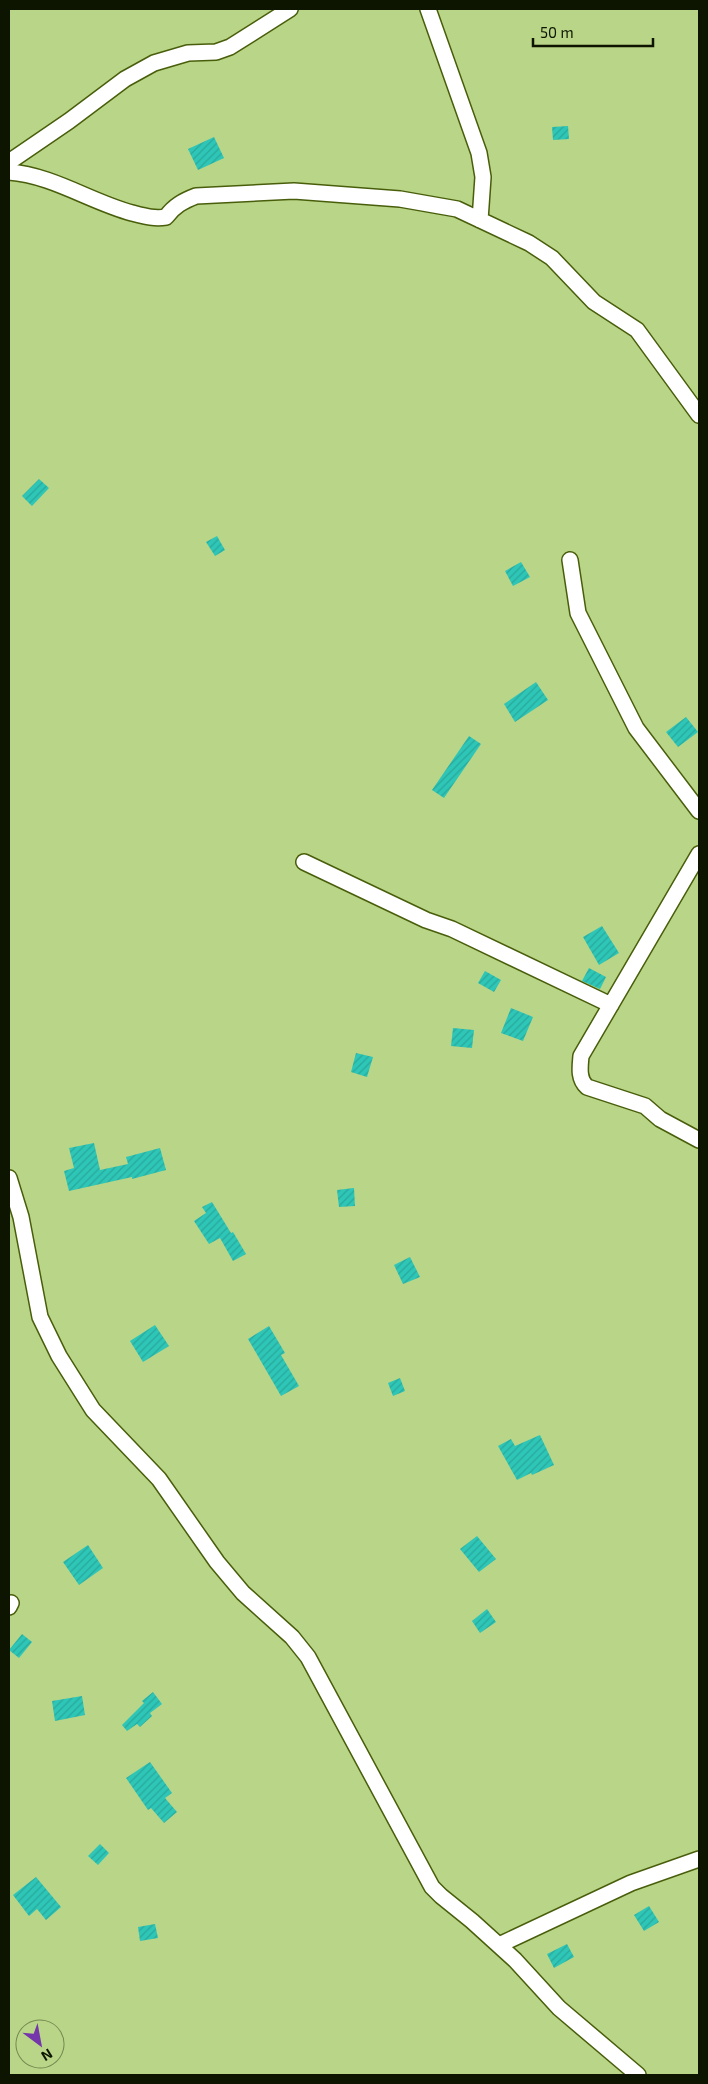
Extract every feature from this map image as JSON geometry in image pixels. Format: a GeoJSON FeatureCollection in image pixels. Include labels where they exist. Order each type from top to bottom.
{"type":"FeatureCollection","features":[{"type":"Feature","properties":{"kind":"street"},"geometry":{"type":"LineString","coordinates":[[9,162],[69,121],[125,79],[154,63],[188,53],[216,52],[230,47],[290,9]]}},
{"type":"Feature","properties":{"kind":"street"},"geometry":{"type":"LineString","coordinates":[[428,9],[479,153],[483,177],[480,220]]}},
{"type":"Feature","properties":{"kind":"street"},"geometry":{"type":"LineString","coordinates":[[9,172],[24,173],[73,190],[109,207],[157,218],[166,217],[172,209],[183,201],[196,196],[294,191],[400,199],[457,208],[529,243],[552,258],[594,302],[637,330],[699,415]]}},
{"type":"Feature","properties":{"kind":"street"},"geometry":{"type":"LineString","coordinates":[[570,560],[578,614],[636,728],[699,811]]}},
{"type":"Feature","properties":{"kind":"street"},"geometry":{"type":"LineString","coordinates":[[699,854],[581,1056],[580,1074],[584,1084],[598,1092],[645,1106],[660,1119],[699,1140]]}},
{"type":"Feature","properties":{"kind":"street"},"geometry":{"type":"LineString","coordinates":[[304,862],[426,920],[460,932],[611,1005]]}},
{"type":"Feature","properties":{"kind":"street"},"geometry":{"type":"LineString","coordinates":[[9,1178],[21,1217],[40,1317],[59,1356],[93,1410],[159,1479],[217,1562],[243,1593],[292,1637],[308,1657],[384,1796],[421,1870],[432,1887],[515,1960],[559,2008],[638,2075]]}},
{"type":"Feature","properties":{"kind":"street"},"geometry":{"type":"LineString","coordinates":[[499,1945],[631,1883],[699,1859]]}},
{"type":"Feature","properties":{"kind":"building"},"geometry":{"type":"Polygon","coordinates":[[[568,126],[569,139],[553,140],[552,127],[568,126]]]}},
{"type":"Feature","properties":{"kind":"building"},"geometry":{"type":"Polygon","coordinates":[[[214,137],[224,158],[198,170],[188,149],[214,137]]]}},
{"type":"Feature","properties":{"kind":"building"},"geometry":{"type":"Polygon","coordinates":[[[39,479],[49,488],[32,506],[22,496],[39,479]]]}},
{"type":"Feature","properties":{"kind":"building"},"geometry":{"type":"Polygon","coordinates":[[[217,536],[225,550],[215,556],[206,542],[217,536]]]}},
{"type":"Feature","properties":{"kind":"building"},"geometry":{"type":"Polygon","coordinates":[[[521,562],[530,577],[513,586],[505,571],[521,562]]]}},
{"type":"Feature","properties":{"kind":"building"},"geometry":{"type":"Polygon","coordinates":[[[536,682],[548,700],[515,722],[504,704],[536,682]]]}},
{"type":"Feature","properties":{"kind":"building"},"geometry":{"type":"Polygon","coordinates":[[[686,717],[698,732],[678,747],[666,732],[686,717]]]}},
{"type":"Feature","properties":{"kind":"building"},"geometry":{"type":"Polygon","coordinates":[[[469,736],[481,744],[444,798],[432,790],[469,736]]]}},
{"type":"Feature","properties":{"kind":"building"},"geometry":{"type":"Polygon","coordinates":[[[602,926],[619,953],[599,965],[583,937],[602,926]]]}},
{"type":"Feature","properties":{"kind":"building"},"geometry":{"type":"Polygon","coordinates":[[[589,968],[606,977],[600,989],[582,981],[589,968]]]}},
{"type":"Feature","properties":{"kind":"building"},"geometry":{"type":"Polygon","coordinates":[[[485,971],[501,980],[494,992],[478,983],[485,971]]]}},
{"type":"Feature","properties":{"kind":"building"},"geometry":{"type":"Polygon","coordinates":[[[511,1008],[533,1017],[523,1041],[501,1033],[511,1008]]]}},
{"type":"Feature","properties":{"kind":"building"},"geometry":{"type":"Polygon","coordinates":[[[453,1028],[474,1030],[472,1048],[451,1046],[453,1028]]]}},
{"type":"Feature","properties":{"kind":"building"},"geometry":{"type":"Polygon","coordinates":[[[356,1053],[373,1057],[367,1077],[351,1072],[356,1053]]]}},
{"type":"Feature","properties":{"kind":"building"},"geometry":{"type":"Polygon","coordinates":[[[94,1143],[100,1170],[128,1164],[126,1157],[160,1148],[166,1170],[132,1179],[132,1177],[69,1191],[64,1171],[74,1168],[69,1148],[94,1143]]]}},
{"type":"Feature","properties":{"kind":"building"},"geometry":{"type":"Polygon","coordinates":[[[354,1188],[355,1206],[339,1207],[337,1190],[354,1188]]]}},
{"type":"Feature","properties":{"kind":"building"},"geometry":{"type":"Polygon","coordinates":[[[212,1202],[246,1254],[233,1261],[220,1238],[209,1244],[194,1221],[206,1213],[202,1207],[212,1202]]]}},
{"type":"Feature","properties":{"kind":"building"},"geometry":{"type":"Polygon","coordinates":[[[410,1257],[420,1277],[403,1284],[394,1265],[410,1257]]]}},
{"type":"Feature","properties":{"kind":"building"},"geometry":{"type":"Polygon","coordinates":[[[155,1325],[169,1346],[143,1362],[130,1341],[155,1325]]]}},
{"type":"Feature","properties":{"kind":"building"},"geometry":{"type":"Polygon","coordinates":[[[269,1326],[285,1353],[281,1355],[299,1386],[281,1396],[248,1339],[269,1326]]]}},
{"type":"Feature","properties":{"kind":"building"},"geometry":{"type":"Polygon","coordinates":[[[400,1378],[405,1391],[393,1396],[388,1383],[400,1378]]]}},
{"type":"Feature","properties":{"kind":"building"},"geometry":{"type":"Polygon","coordinates":[[[540,1435],[554,1465],[517,1480],[498,1446],[511,1439],[515,1446],[540,1435]]]}},
{"type":"Feature","properties":{"kind":"building"},"geometry":{"type":"Polygon","coordinates":[[[477,1536],[496,1559],[479,1572],[460,1549],[477,1536]]]}},
{"type":"Feature","properties":{"kind":"building"},"geometry":{"type":"Polygon","coordinates":[[[88,1545],[103,1568],[79,1585],[63,1562],[88,1545]]]}},
{"type":"Feature","properties":{"kind":"building"},"geometry":{"type":"Polygon","coordinates":[[[487,1609],[496,1622],[480,1633],[472,1621],[487,1609]]]}},
{"type":"Feature","properties":{"kind":"building"},"geometry":{"type":"Polygon","coordinates":[[[22,1634],[32,1642],[19,1658],[9,1650],[22,1634]]]}},
{"type":"Feature","properties":{"kind":"building"},"geometry":{"type":"Polygon","coordinates":[[[153,1692],[162,1704],[150,1713],[152,1716],[140,1727],[137,1724],[127,1731],[122,1725],[144,1703],[142,1701],[153,1692]]]}},
{"type":"Feature","properties":{"kind":"building"},"geometry":{"type":"Polygon","coordinates":[[[82,1696],[85,1715],[55,1721],[52,1701],[82,1696]]]}},
{"type":"Feature","properties":{"kind":"building"},"geometry":{"type":"Polygon","coordinates":[[[150,1762],[172,1793],[165,1798],[177,1812],[164,1823],[151,1808],[148,1810],[126,1778],[150,1762]]]}},
{"type":"Feature","properties":{"kind":"building"},"geometry":{"type":"Polygon","coordinates":[[[100,1844],[109,1853],[98,1865],[88,1856],[100,1844]]]}},
{"type":"Feature","properties":{"kind":"building"},"geometry":{"type":"Polygon","coordinates":[[[36,1877],[61,1907],[46,1920],[37,1909],[29,1916],[13,1895],[36,1877]]]}},
{"type":"Feature","properties":{"kind":"building"},"geometry":{"type":"Polygon","coordinates":[[[649,1906],[659,1922],[644,1931],[634,1915],[649,1906]]]}},
{"type":"Feature","properties":{"kind":"building"},"geometry":{"type":"Polygon","coordinates":[[[155,1924],[158,1938],[140,1941],[138,1927],[155,1924]]]}},
{"type":"Feature","properties":{"kind":"building"},"geometry":{"type":"Polygon","coordinates":[[[567,1944],[574,1957],[554,1968],[547,1954],[567,1944]]]}}]}
